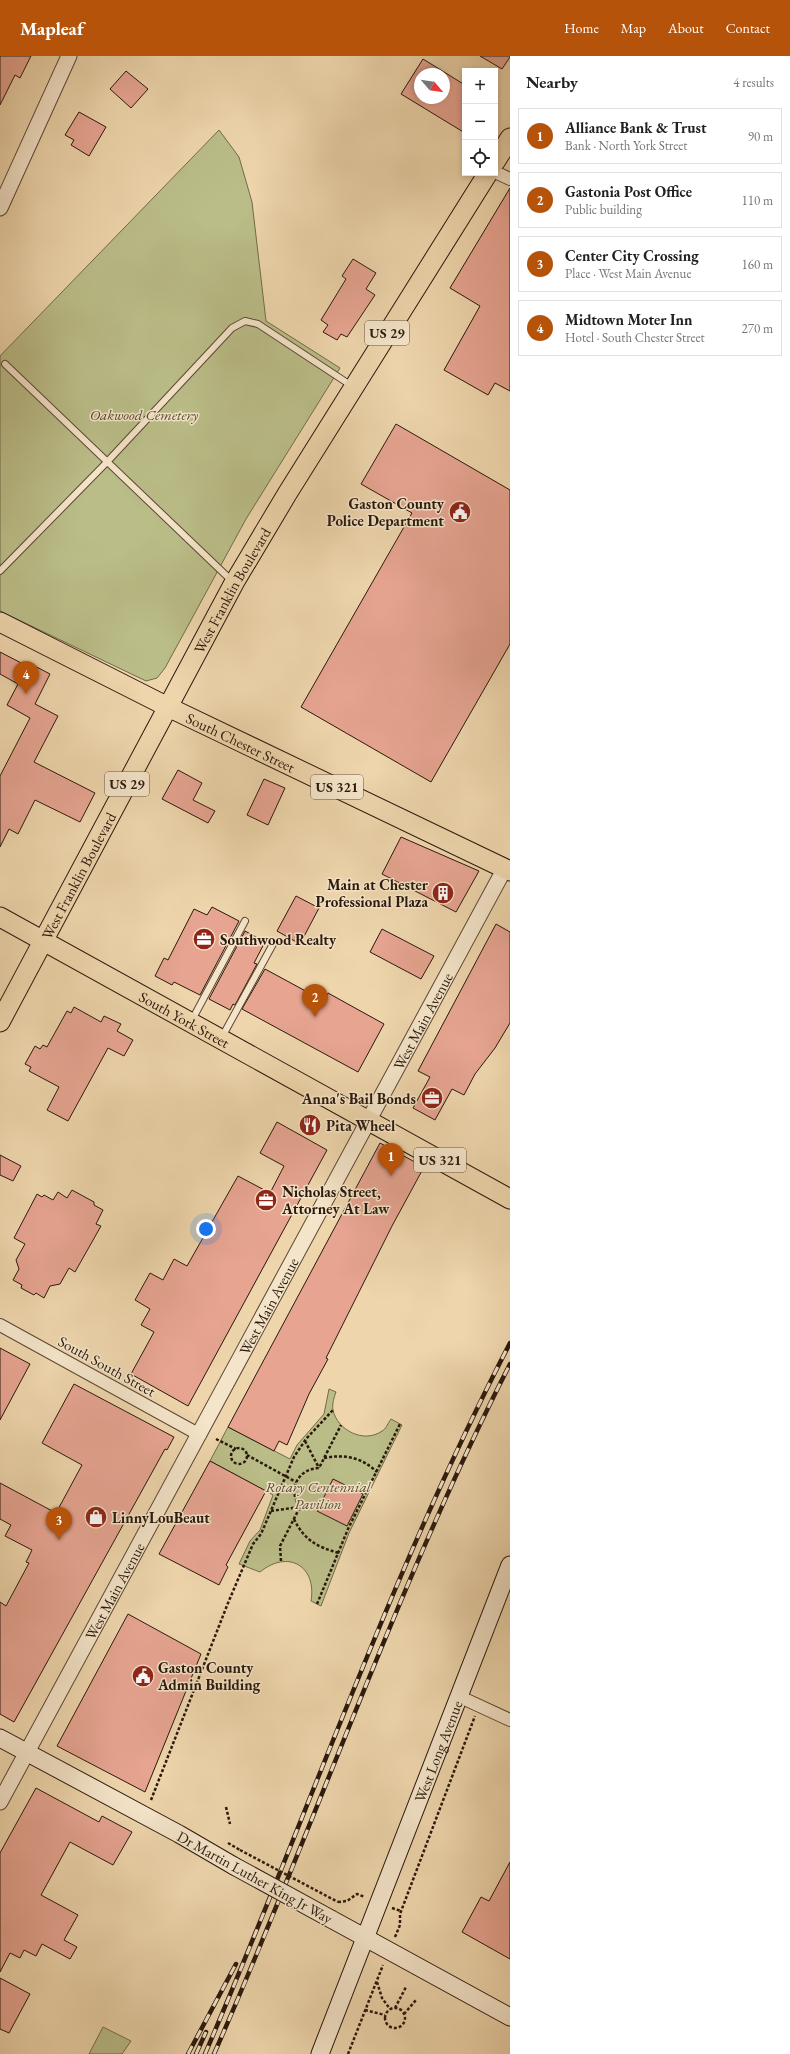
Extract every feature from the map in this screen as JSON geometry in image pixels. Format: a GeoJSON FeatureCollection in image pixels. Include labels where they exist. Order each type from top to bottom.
{"type":"FeatureCollection","features":[{"type":"Feature","properties":{"kind":"main road"},"geometry":{"type":"LineString","coordinates":[[498,157],[510,138]]}},
{"type":"Feature","properties":{"kind":"main road","name":"West Franklin Boulevard"},"geometry":{"type":"LineString","coordinates":[[0,1022],[234,583],[287,494],[486,176]]}},
{"type":"Feature","properties":{"kind":"main road","name":"South Chester Street"},"geometry":{"type":"LineString","coordinates":[[0,622],[168,707],[508,866]]}},
{"type":"Feature","properties":{"kind":"main road","name":"South York Street"},"geometry":{"type":"LineString","coordinates":[[0,917],[369,1121]]}},
{"type":"Feature","properties":{"kind":"main road","name":"US 321"},"geometry":{"type":"LineString","coordinates":[[369,1121],[510,1199]]}},
{"type":"Feature","properties":{"kind":"main road","name":"West Long Avenue"},"geometry":{"type":"LineString","coordinates":[[320,2054],[510,1564]]}},
{"type":"Feature","properties":{"kind":"main road","name":"Dr Martin Luther King Jr Way"},"geometry":{"type":"LineString","coordinates":[[0,1738],[179,1834],[234,1866],[510,2017]]}},
{"type":"Feature","properties":{"kind":"street"},"geometry":{"type":"LineString","coordinates":[[0,208],[69,56]]}},
{"type":"Feature","properties":{"kind":"street"},"geometry":{"type":"LineString","coordinates":[[498,173],[510,179]]}},
{"type":"Feature","properties":{"kind":"street","name":"West Main Avenue"},"geometry":{"type":"LineString","coordinates":[[0,1802],[508,866]]}},
{"type":"Feature","properties":{"kind":"street","name":"South South Street"},"geometry":{"type":"LineString","coordinates":[[0,1325],[200,1435]]}},
{"type":"Feature","properties":{"kind":"street"},"geometry":{"type":"LineString","coordinates":[[458,1696],[510,1720]]}},
{"type":"Feature","properties":{"kind":"lane"},"geometry":{"type":"LineString","coordinates":[[0,571],[108,462],[232,328],[246,321],[258,324],[354,388]]}},
{"type":"Feature","properties":{"kind":"lane"},"geometry":{"type":"LineString","coordinates":[[5,364],[234,583]]}},
{"type":"Feature","properties":{"kind":"lane"},"geometry":{"type":"LineString","coordinates":[[191,1022],[245,921]]}},
{"type":"Feature","properties":{"kind":"lane"},"geometry":{"type":"LineString","coordinates":[[221,1039],[273,944]]}},
{"type":"Feature","properties":{"kind":"path"},"geometry":{"type":"LineString","coordinates":[[151,1800],[228,1603],[253,1544],[262,1534],[294,1457],[305,1441],[333,1410]]}},
{"type":"Feature","properties":{"kind":"path"},"geometry":{"type":"LineString","coordinates":[[300,1507],[294,1498],[296,1482],[304,1472],[319,1468],[341,1424]]}},
{"type":"Feature","properties":{"kind":"path"},"geometry":{"type":"LineString","coordinates":[[317,1604],[376,1472],[400,1424]]}},
{"type":"Feature","properties":{"kind":"path"},"geometry":{"type":"LineString","coordinates":[[216,1439],[236,1449],[242,1449],[247,1455],[296,1482]]}},
{"type":"Feature","properties":{"kind":"path"},"geometry":{"type":"LineString","coordinates":[[305,1441],[319,1468]]}},
{"type":"Feature","properties":{"kind":"path"},"geometry":{"type":"LineString","coordinates":[[236,1449],[231,1456],[234,1463],[244,1463],[247,1455]]}},
{"type":"Feature","properties":{"kind":"path"},"geometry":{"type":"LineString","coordinates":[[324,1458],[349,1456],[365,1463],[376,1472]]}},
{"type":"Feature","properties":{"kind":"path"},"geometry":{"type":"LineString","coordinates":[[271,1511],[300,1507]]}},
{"type":"Feature","properties":{"kind":"path"},"geometry":{"type":"LineString","coordinates":[[281,1562],[279,1549],[300,1507]]}},
{"type":"Feature","properties":{"kind":"path"},"geometry":{"type":"LineString","coordinates":[[294,1519],[300,1531],[311,1542],[321,1548],[339,1553]]}},
{"type":"Feature","properties":{"kind":"path"},"geometry":{"type":"LineString","coordinates":[[400,1925],[400,1914],[479,1706]]}},
{"type":"Feature","properties":{"kind":"path"},"geometry":{"type":"LineString","coordinates":[[226,1807],[230,1824]]}},
{"type":"Feature","properties":{"kind":"path"},"geometry":{"type":"LineString","coordinates":[[240,1850],[338,1902],[348,1901],[357,1894]]}},
{"type":"Feature","properties":{"kind":"path"},"geometry":{"type":"LineString","coordinates":[[348,2054],[377,1982],[382,1998],[390,2009]]}},
{"type":"Feature","properties":{"kind":"path"},"geometry":{"type":"LineString","coordinates":[[395,2008],[406,1987]]}},
{"type":"Feature","properties":{"kind":"path"},"geometry":{"type":"LineString","coordinates":[[404,2014],[400,2009],[390,2009],[385,2015],[386,2023],[394,2028],[403,2024],[404,2014],[416,2000]]}},
{"type":"Feature","properties":{"kind":"path"},"geometry":{"type":"LineString","coordinates":[[365,2010],[385,2015]]}},
{"type":"Feature","properties":{"kind":"green space","name":"Oakwood Cemetery"},"geometry":{"type":"Polygon","coordinates":[[[219,130],[239,157],[252,202],[266,321],[340,368],[246,519],[165,668],[157,678],[146,681],[0,611],[0,356],[219,130]]]}},
{"type":"Feature","properties":{"kind":"green space","name":"Rotary Centennial Pavilion"},"geometry":{"type":"Polygon","coordinates":[[[329,1389],[336,1392],[333,1401],[333,1410],[336,1417],[340,1424],[352,1433],[367,1436],[375,1435],[386,1427],[391,1419],[402,1425],[349,1533],[321,1606],[311,1601],[312,1589],[310,1578],[305,1570],[298,1565],[290,1562],[281,1562],[270,1565],[260,1572],[239,1564],[250,1541],[260,1530],[273,1495],[210,1461],[228,1427],[290,1459],[297,1445],[324,1414],[329,1389]]]}},
{"type":"Feature","properties":{"kind":"green space"},"geometry":{"type":"Polygon","coordinates":[[[103,2027],[131,2041],[122,2054],[89,2054],[103,2027]]]}},
{"type":"Feature","properties":{"kind":"building"},"geometry":{"type":"Polygon","coordinates":[[[0,56],[31,56],[20,78],[15,75],[0,105],[0,56]]]}},
{"type":"Feature","properties":{"kind":"building"},"geometry":{"type":"Polygon","coordinates":[[[480,56],[510,56],[510,57],[502,69],[480,56]]]}},
{"type":"Feature","properties":{"kind":"building"},"geometry":{"type":"Polygon","coordinates":[[[423,59],[438,68],[417,68],[423,59]]]}},
{"type":"Feature","properties":{"kind":"building"},"geometry":{"type":"Polygon","coordinates":[[[126,71],[148,89],[131,108],[110,89],[126,71]]]}},
{"type":"Feature","properties":{"kind":"building"},"geometry":{"type":"Polygon","coordinates":[[[414,73],[414,102],[401,94],[414,73]]]}},
{"type":"Feature","properties":{"kind":"building"},"geometry":{"type":"Polygon","coordinates":[[[450,76],[462,83],[462,131],[417,104],[450,104],[450,76]]]}},
{"type":"Feature","properties":{"kind":"building"},"geometry":{"type":"Polygon","coordinates":[[[79,112],[106,127],[89,156],[71,145],[74,140],[65,135],[79,112]]]}},
{"type":"Feature","properties":{"kind":"building"},"geometry":{"type":"Polygon","coordinates":[[[510,188],[510,391],[495,383],[488,395],[444,370],[480,306],[450,288],[510,188]]]}},
{"type":"Feature","properties":{"kind":"building"},"geometry":{"type":"Polygon","coordinates":[[[353,259],[376,273],[366,289],[375,295],[347,337],[341,334],[337,340],[323,332],[328,325],[321,320],[346,279],[342,276],[353,259]]]}},
{"type":"Feature","properties":{"kind":"building"},"geometry":{"type":"Polygon","coordinates":[[[396,424],[510,490],[510,644],[431,782],[301,707],[412,513],[361,484],[396,424]]]}},
{"type":"Feature","properties":{"kind":"building"},"geometry":{"type":"Polygon","coordinates":[[[0,652],[27,666],[29,663],[50,674],[35,704],[58,716],[34,762],[95,793],[80,822],[35,800],[18,834],[9,829],[0,847],[0,776],[30,718],[7,705],[18,684],[0,674],[0,652]]]}},
{"type":"Feature","properties":{"kind":"building"},"geometry":{"type":"Polygon","coordinates":[[[178,770],[202,783],[193,800],[215,811],[208,823],[162,799],[178,770]]]}},
{"type":"Feature","properties":{"kind":"building"},"geometry":{"type":"Polygon","coordinates":[[[264,779],[285,788],[268,825],[247,815],[264,779]]]}},
{"type":"Feature","properties":{"kind":"building","name":"Main at Chester Professional Plaza"},"geometry":{"type":"Polygon","coordinates":[[[401,837],[479,871],[456,912],[382,874],[401,837]]]}},
{"type":"Feature","properties":{"kind":"building"},"geometry":{"type":"Polygon","coordinates":[[[296,896],[319,908],[300,944],[277,931],[296,896]]]}},
{"type":"Feature","properties":{"kind":"building","name":"Southwood Realty"},"geometry":{"type":"Polygon","coordinates":[[[212,907],[239,921],[200,995],[174,982],[172,985],[155,976],[164,958],[168,960],[194,909],[207,915],[212,907]]]}},
{"type":"Feature","properties":{"kind":"building"},"geometry":{"type":"Polygon","coordinates":[[[496,924],[510,932],[510,1023],[495,1048],[475,1074],[464,1095],[452,1089],[435,1120],[413,1108],[430,1077],[418,1071],[496,924]]]}},
{"type":"Feature","properties":{"kind":"building"},"geometry":{"type":"Polygon","coordinates":[[[382,929],[434,956],[421,979],[370,952],[382,929]]]}},
{"type":"Feature","properties":{"kind":"building"},"geometry":{"type":"Polygon","coordinates":[[[245,931],[265,942],[254,963],[257,964],[235,1005],[233,1004],[230,1010],[209,999],[245,931]]]}},
{"type":"Feature","properties":{"kind":"building"},"geometry":{"type":"Polygon","coordinates":[[[265,969],[324,1001],[328,993],[384,1024],[358,1072],[242,1009],[265,969]]]}},
{"type":"Feature","properties":{"kind":"building"},"geometry":{"type":"Polygon","coordinates":[[[74,1007],[101,1022],[104,1016],[121,1024],[117,1031],[133,1040],[124,1056],[108,1048],[68,1121],[47,1110],[59,1087],[29,1071],[31,1067],[25,1064],[35,1046],[40,1049],[43,1045],[47,1047],[67,1011],[71,1013],[74,1007]]]}},
{"type":"Feature","properties":{"kind":"building"},"geometry":{"type":"Polygon","coordinates":[[[277,1122],[327,1150],[188,1406],[131,1374],[154,1332],[141,1325],[150,1309],[135,1300],[150,1273],[163,1280],[174,1259],[187,1266],[238,1176],[270,1193],[284,1166],[260,1153],[277,1122]]]}},
{"type":"Feature","properties":{"kind":"building"},"geometry":{"type":"Polygon","coordinates":[[[380,1143],[424,1167],[392,1226],[326,1358],[328,1359],[309,1394],[287,1445],[279,1441],[274,1451],[228,1427],[380,1143]]]}},
{"type":"Feature","properties":{"kind":"building"},"geometry":{"type":"Polygon","coordinates":[[[0,1155],[21,1166],[13,1181],[0,1175],[0,1155]]]}},
{"type":"Feature","properties":{"kind":"building"},"geometry":{"type":"Polygon","coordinates":[[[72,1190],[94,1202],[94,1205],[103,1210],[96,1224],[101,1226],[75,1272],[69,1268],[60,1284],[50,1286],[44,1298],[36,1293],[34,1295],[21,1288],[22,1285],[13,1280],[19,1269],[16,1260],[25,1244],[14,1238],[37,1194],[42,1197],[44,1195],[53,1200],[58,1192],[67,1198],[72,1190]]]}},
{"type":"Feature","properties":{"kind":"building"},"geometry":{"type":"Polygon","coordinates":[[[0,1348],[30,1364],[0,1420],[0,1348]]]}},
{"type":"Feature","properties":{"kind":"building"},"geometry":{"type":"Polygon","coordinates":[[[74,1384],[174,1437],[167,1450],[165,1449],[14,1722],[0,1714],[0,1602],[6,1606],[29,1563],[26,1562],[32,1550],[5,1536],[11,1525],[0,1519],[0,1483],[56,1513],[82,1465],[42,1443],[74,1384]]]}},
{"type":"Feature","properties":{"kind":"building"},"geometry":{"type":"Polygon","coordinates":[[[210,1461],[266,1491],[226,1565],[228,1567],[219,1585],[159,1554],[210,1461]]]}},
{"type":"Feature","properties":{"kind":"building","name":"Rotary Centennial Pavilion"},"geometry":{"type":"Polygon","coordinates":[[[333,1479],[363,1494],[347,1526],[317,1511],[333,1479]]]}},
{"type":"Feature","properties":{"kind":"building","name":"Gaston County Admin Building"},"geometry":{"type":"Polygon","coordinates":[[[128,1614],[201,1654],[145,1792],[57,1746],[128,1614]]]}},
{"type":"Feature","properties":{"kind":"building"},"geometry":{"type":"Polygon","coordinates":[[[36,1788],[99,1822],[102,1816],[132,1832],[113,1865],[70,1842],[41,1895],[78,1915],[64,1940],[77,1947],[70,1959],[42,1944],[36,1956],[24,1950],[20,1958],[10,1953],[0,1972],[0,1853],[36,1788]]]}},
{"type":"Feature","properties":{"kind":"building"},"geometry":{"type":"Polygon","coordinates":[[[510,1862],[510,1959],[462,1932],[481,1897],[489,1901],[510,1862]]]}},
{"type":"Feature","properties":{"kind":"building"},"geometry":{"type":"Polygon","coordinates":[[[0,1978],[30,1994],[9,2033],[0,2029],[0,1978]]]}},
{"type":"Feature","properties":{"kind":"railway"},"geometry":{"type":"LineString","coordinates":[[205,2054],[243,1965],[351,1696],[426,1517],[510,1343]]}},
{"type":"Feature","properties":{"kind":"railway"},"geometry":{"type":"LineString","coordinates":[[214,2054],[287,1881],[393,1620],[469,1448],[510,1364]]}},
{"type":"Feature","properties":{"kind":"railway"},"geometry":{"type":"LineString","coordinates":[[188,2054],[236,1964]]}},
{"type":"Feature","properties":{"kind":"railway"},"geometry":{"type":"LineString","coordinates":[[196,2054],[206,2032]]}},
{"type":"Feature","properties":{"kind":"place","name":"Gaston County Police Department"},"geometry":{"type":"Point","coordinates":[460,512]}},
{"type":"Feature","properties":{"kind":"place","name":"Midtown Moter Inn"},"geometry":{"type":"Point","coordinates":[26,694]}},
{"type":"Feature","properties":{"kind":"place","name":"Main at Chester Professional Plaza"},"geometry":{"type":"Point","coordinates":[443,893]}},
{"type":"Feature","properties":{"kind":"place","name":"Southwood Realty"},"geometry":{"type":"Point","coordinates":[204,939]}},
{"type":"Feature","properties":{"kind":"place","name":"Gastonia Post Office"},"geometry":{"type":"Point","coordinates":[315,1017]}},
{"type":"Feature","properties":{"kind":"place","name":"Anna's Bail Bonds"},"geometry":{"type":"Point","coordinates":[432,1098]}},
{"type":"Feature","properties":{"kind":"place","name":"Pita Wheel"},"geometry":{"type":"Point","coordinates":[310,1125]}},
{"type":"Feature","properties":{"kind":"place","name":"Alliance Bank & Trust"},"geometry":{"type":"Point","coordinates":[391,1176]}},
{"type":"Feature","properties":{"kind":"place","name":"Nicholas Street, Attorney At Law"},"geometry":{"type":"Point","coordinates":[266,1200]}},
{"type":"Feature","properties":{"kind":"place","name":"LinnyLouBeaut"},"geometry":{"type":"Point","coordinates":[96,1517]}},
{"type":"Feature","properties":{"kind":"place","name":"Center City Crossing"},"geometry":{"type":"Point","coordinates":[59,1540]}},
{"type":"Feature","properties":{"kind":"place","name":"Gaston County Admin Building"},"geometry":{"type":"Point","coordinates":[143,1676]}}]}
